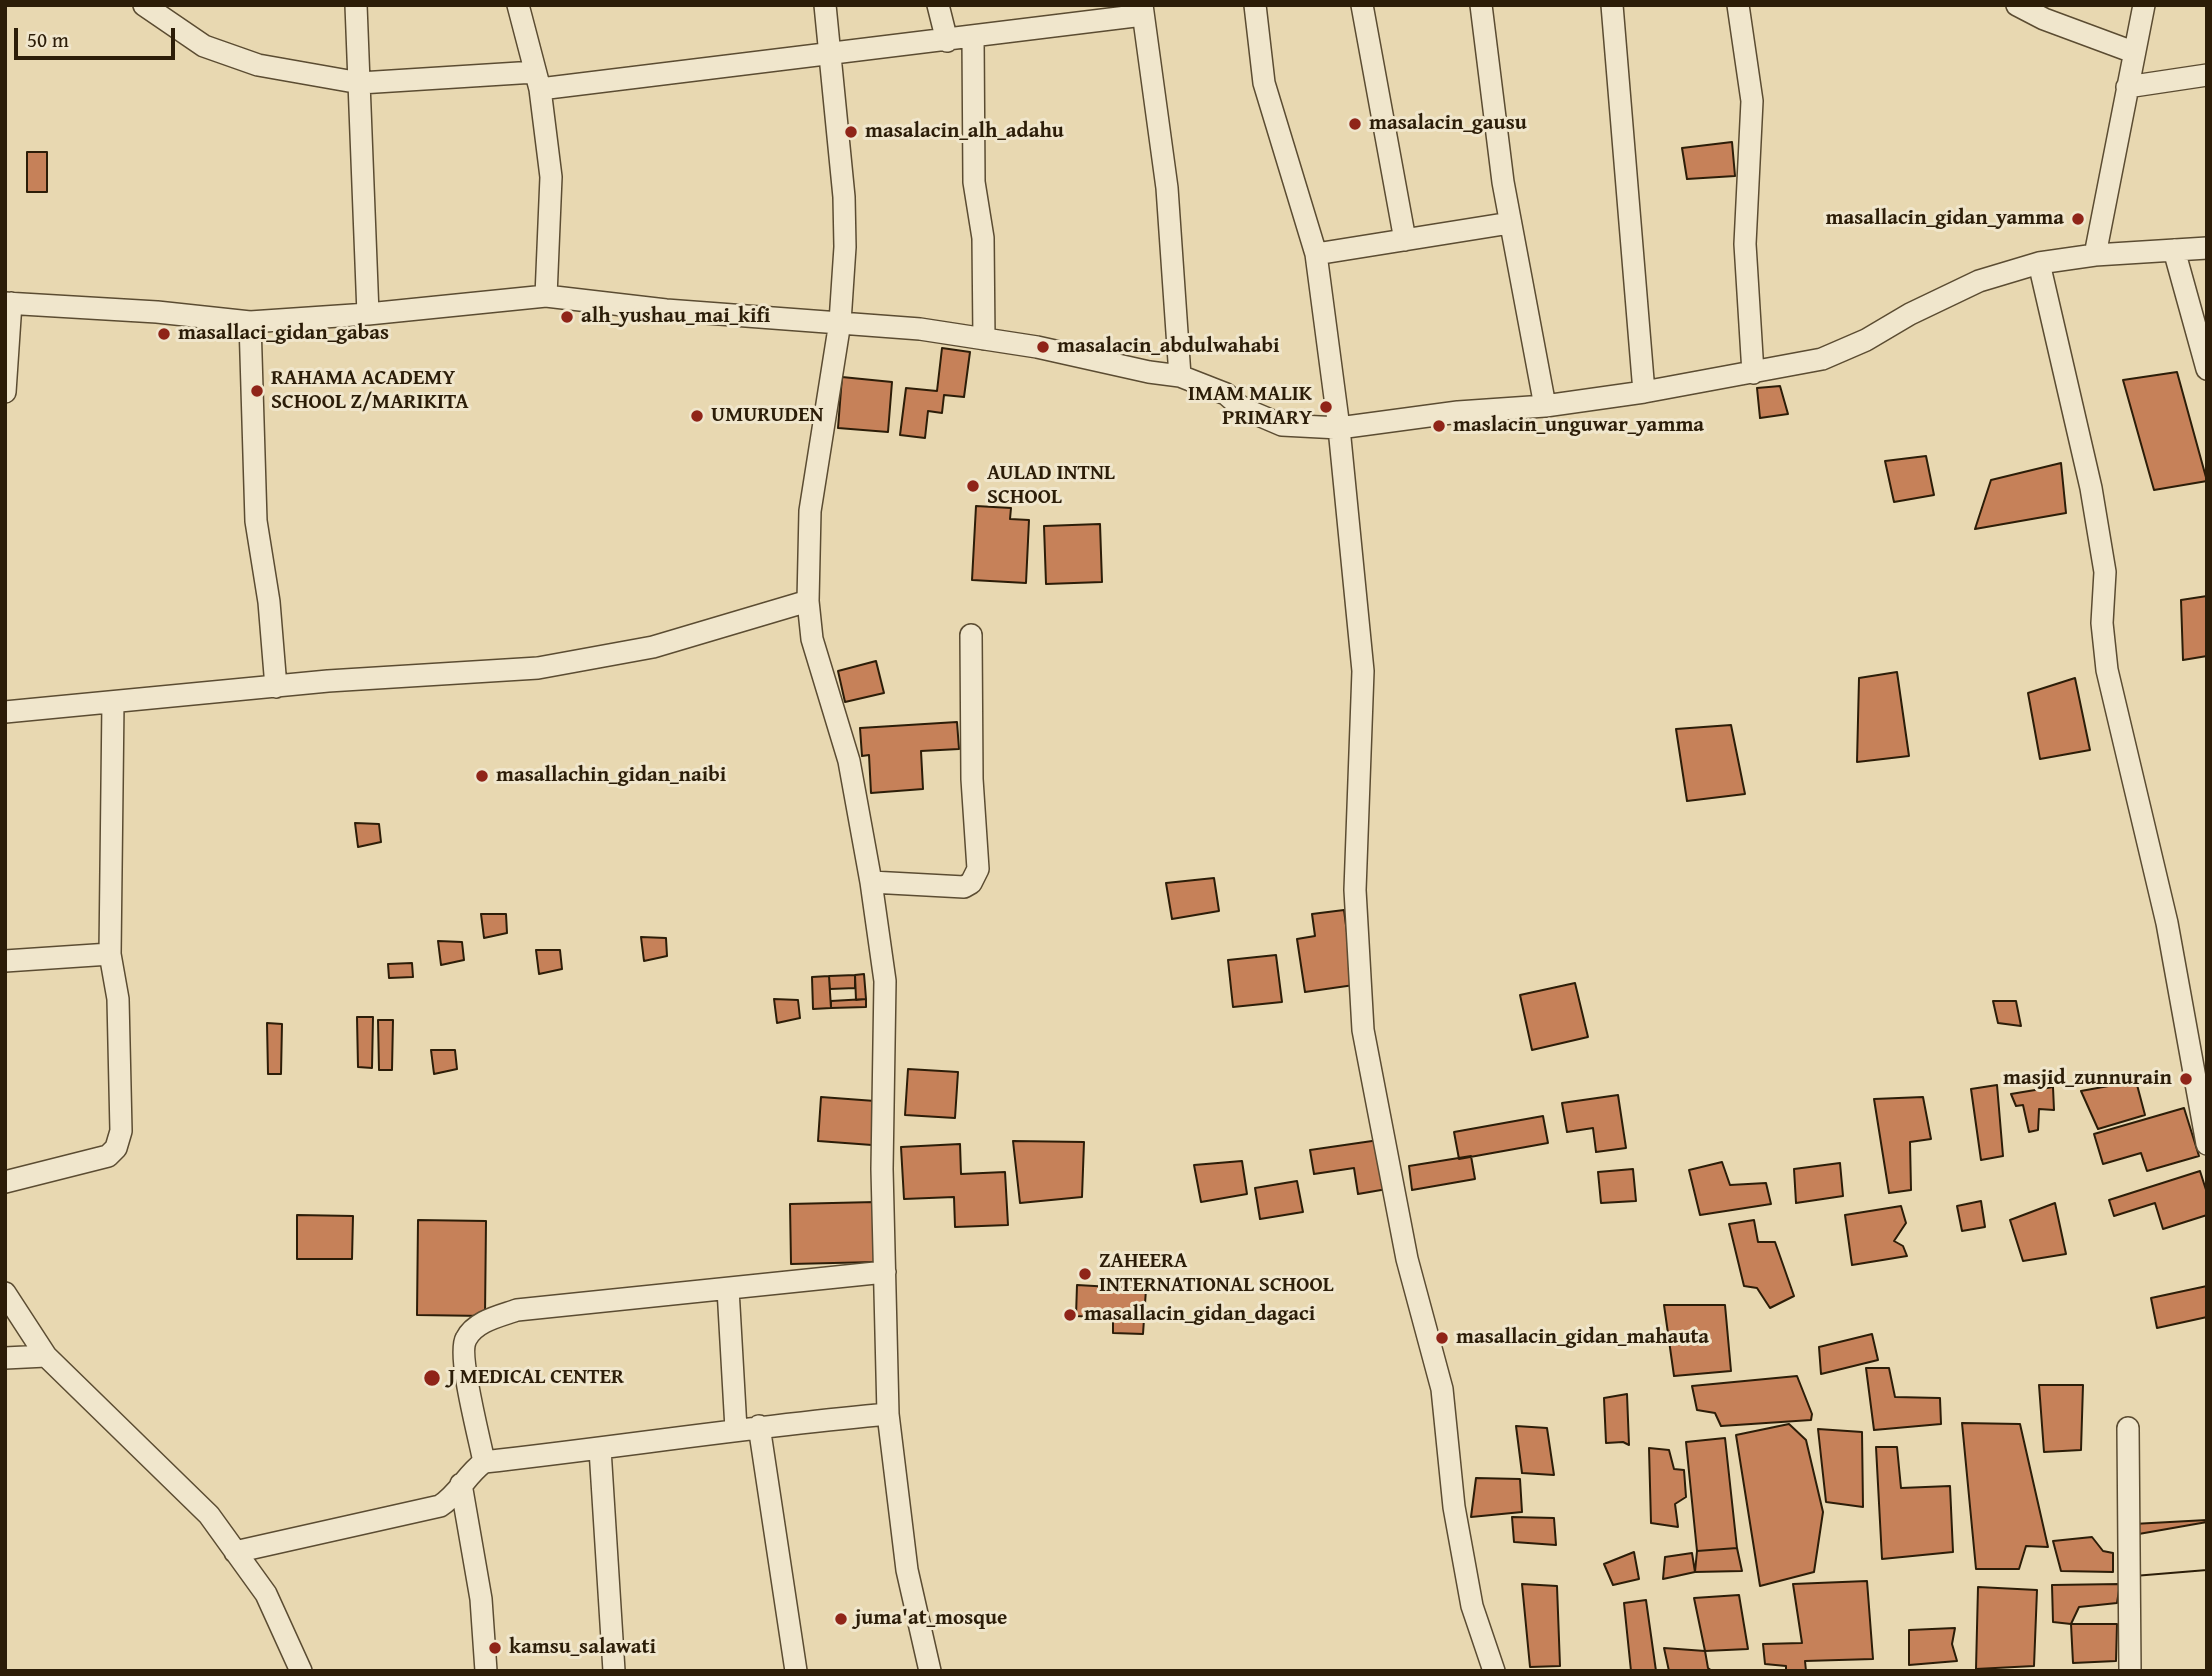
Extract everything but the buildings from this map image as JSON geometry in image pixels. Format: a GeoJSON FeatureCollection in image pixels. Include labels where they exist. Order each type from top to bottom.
{"type":"FeatureCollection","features":[{"type":"Feature","properties":{"kind":"street"},"geometry":{"type":"LineString","coordinates":[[144,5],[204,46],[258,65],[360,83],[538,81],[830,56],[947,41],[1142,10],[1167,188],[1180,376]]}},
{"type":"Feature","properties":{"kind":"street"},"geometry":{"type":"LineString","coordinates":[[355,5],[369,314]]}},
{"type":"Feature","properties":{"kind":"street"},"geometry":{"type":"LineString","coordinates":[[518,5],[538,81],[551,177],[546,296]]}},
{"type":"Feature","properties":{"kind":"street"},"geometry":{"type":"LineString","coordinates":[[825,5],[844,197],[845,247],[840,322],[810,511],[808,601],[812,639],[849,761],[871,882],[885,981],[882,1169],[888,1414],[907,1570],[930,1671]]}},
{"type":"Feature","properties":{"kind":"street"},"geometry":{"type":"LineString","coordinates":[[938,5],[947,41]]}},
{"type":"Feature","properties":{"kind":"street"},"geometry":{"type":"LineString","coordinates":[[1255,5],[1264,83],[1316,254],[1339,428],[1363,671],[1355,890],[1363,1030],[1407,1259],[1441,1389],[1454,1507],[1472,1606],[1494,1671]]}},
{"type":"Feature","properties":{"kind":"street"},"geometry":{"type":"LineString","coordinates":[[1362,5],[1405,240]]}},
{"type":"Feature","properties":{"kind":"street"},"geometry":{"type":"LineString","coordinates":[[1481,5],[1510,223],[1545,406]]}},
{"type":"Feature","properties":{"kind":"street"},"geometry":{"type":"LineString","coordinates":[[1612,5],[1644,392]]}},
{"type":"Feature","properties":{"kind":"street"},"geometry":{"type":"LineString","coordinates":[[1738,5],[1752,101],[1745,244],[1753,373]]}},
{"type":"Feature","properties":{"kind":"street"},"geometry":{"type":"LineString","coordinates":[[2017,5],[2044,19],[2133,52]]}},
{"type":"Feature","properties":{"kind":"street"},"geometry":{"type":"LineString","coordinates":[[2095,255],[2144,5]]}},
{"type":"Feature","properties":{"kind":"street"},"geometry":{"type":"LineString","coordinates":[[973,37],[974,182],[983,238],[984,339]]}},
{"type":"Feature","properties":{"kind":"street"},"geometry":{"type":"LineString","coordinates":[[2127,87],[2207,75]]}},
{"type":"Feature","properties":{"kind":"street"},"geometry":{"type":"LineString","coordinates":[[1316,254],[1510,223]]}},
{"type":"Feature","properties":{"kind":"street"},"geometry":{"type":"LineString","coordinates":[[5,392],[8,303],[117,309],[250,322],[369,314],[546,296],[666,310],[920,329],[984,339],[1180,376],[1226,394],[1242,408],[1282,425],[1339,428],[1458,412],[1545,406],[1644,392],[1822,359],[1866,340],[1910,313],[1979,281],[2039,263],[2095,255],[2207,248]]}},
{"type":"Feature","properties":{"kind":"street"},"geometry":{"type":"LineString","coordinates":[[2174,250],[2207,369]]}},
{"type":"Feature","properties":{"kind":"street"},"geometry":{"type":"LineString","coordinates":[[2039,263],[2093,500],[2105,572],[2102,623],[2106,670],[2167,923],[2207,1144]]}},
{"type":"Feature","properties":{"kind":"street"},"geometry":{"type":"LineString","coordinates":[[250,322],[256,521],[269,601],[276,687]]}},
{"type":"Feature","properties":{"kind":"street"},"geometry":{"type":"LineString","coordinates":[[5,712],[276,687],[538,668],[653,647],[808,601]]}},
{"type":"Feature","properties":{"kind":"street"},"geometry":{"type":"LineString","coordinates":[[871,882],[964,887],[971,883],[978,869],[971,767],[971,635]]}},
{"type":"Feature","properties":{"kind":"street"},"geometry":{"type":"LineString","coordinates":[[5,1182],[108,1156],[116,1148],[121,1131],[118,999],[110,954],[113,702]]}},
{"type":"Feature","properties":{"kind":"street"},"geometry":{"type":"LineString","coordinates":[[5,961],[110,954]]}},
{"type":"Feature","properties":{"kind":"street"},"geometry":{"type":"LineString","coordinates":[[484,1462],[463,1358],[465,1339],[482,1323],[517,1310],[885,1272]]}},
{"type":"Feature","properties":{"kind":"street"},"geometry":{"type":"LineString","coordinates":[[728,1289],[736,1429]]}},
{"type":"Feature","properties":{"kind":"street"},"geometry":{"type":"LineString","coordinates":[[5,1293],[46,1356],[209,1515],[266,1594],[301,1671]]}},
{"type":"Feature","properties":{"kind":"street"},"geometry":{"type":"LineString","coordinates":[[5,1358],[46,1356]]}},
{"type":"Feature","properties":{"kind":"street"},"geometry":{"type":"LineString","coordinates":[[235,1552],[440,1506],[452,1499],[470,1472],[484,1462],[600,1449],[759,1426],[888,1414]]}},
{"type":"Feature","properties":{"kind":"street"},"geometry":{"type":"LineString","coordinates":[[759,1426],[796,1671]]}},
{"type":"Feature","properties":{"kind":"street"},"geometry":{"type":"LineString","coordinates":[[2128,1428],[2130,1671]]}},
{"type":"Feature","properties":{"kind":"street"},"geometry":{"type":"LineString","coordinates":[[600,1449],[614,1671]]}},
{"type":"Feature","properties":{"kind":"street"},"geometry":{"type":"LineString","coordinates":[[461,1485],[481,1599],[486,1671]]}},
{"type":"Feature","properties":{"kind":"place","name":"masalacin_gausu"},"geometry":{"type":"Point","coordinates":[1355,124]}},
{"type":"Feature","properties":{"kind":"place","name":"masalacin_alh_adahu"},"geometry":{"type":"Point","coordinates":[851,132]}},
{"type":"Feature","properties":{"kind":"place","name":"masallacin_gidan_yamma"},"geometry":{"type":"Point","coordinates":[2078,219]}},
{"type":"Feature","properties":{"kind":"place","name":"alh_yushau_mai_kifi"},"geometry":{"type":"Point","coordinates":[567,317]}},
{"type":"Feature","properties":{"kind":"place","name":"masallaci_gidan_gabas"},"geometry":{"type":"Point","coordinates":[164,334]}},
{"type":"Feature","properties":{"kind":"place","name":"masalacin_abdulwahabi"},"geometry":{"type":"Point","coordinates":[1043,347]}},
{"type":"Feature","properties":{"kind":"place","name":"RAHAMA ACADEMY SCHOOL Z/MARIKITA"},"geometry":{"type":"Point","coordinates":[257,391]}},
{"type":"Feature","properties":{"kind":"place","name":"IMAM MALIK PRIMARY"},"geometry":{"type":"Point","coordinates":[1326,407]}},
{"type":"Feature","properties":{"kind":"place","name":"UMURUDEN"},"geometry":{"type":"Point","coordinates":[697,416]}},
{"type":"Feature","properties":{"kind":"place","name":"maslacin_unguwar_yamma"},"geometry":{"type":"Point","coordinates":[1439,426]}},
{"type":"Feature","properties":{"kind":"place","name":"AULAD INTNL SCHOOL"},"geometry":{"type":"Point","coordinates":[973,486]}},
{"type":"Feature","properties":{"kind":"place","name":"masallachin_gidan_naibi"},"geometry":{"type":"Point","coordinates":[482,776]}},
{"type":"Feature","properties":{"kind":"place","name":"masjid_zunnurain"},"geometry":{"type":"Point","coordinates":[2186,1079]}},
{"type":"Feature","properties":{"kind":"place","name":"ZAHEERA INTERNATIONAL SCHOOL"},"geometry":{"type":"Point","coordinates":[1085,1274]}},
{"type":"Feature","properties":{"kind":"place","name":"masallacin_gidan_dagaci"},"geometry":{"type":"Point","coordinates":[1070,1315]}},
{"type":"Feature","properties":{"kind":"place","name":"masallacin_gidan_mahauta"},"geometry":{"type":"Point","coordinates":[1442,1338]}},
{"type":"Feature","properties":{"kind":"place","name":"J MEDICAL CENTER"},"geometry":{"type":"Point","coordinates":[432,1378]}},
{"type":"Feature","properties":{"kind":"place","name":"juma'at_mosque"},"geometry":{"type":"Point","coordinates":[841,1619]}},
{"type":"Feature","properties":{"kind":"place","name":"kamsu_salawati"},"geometry":{"type":"Point","coordinates":[495,1648]}}]}
